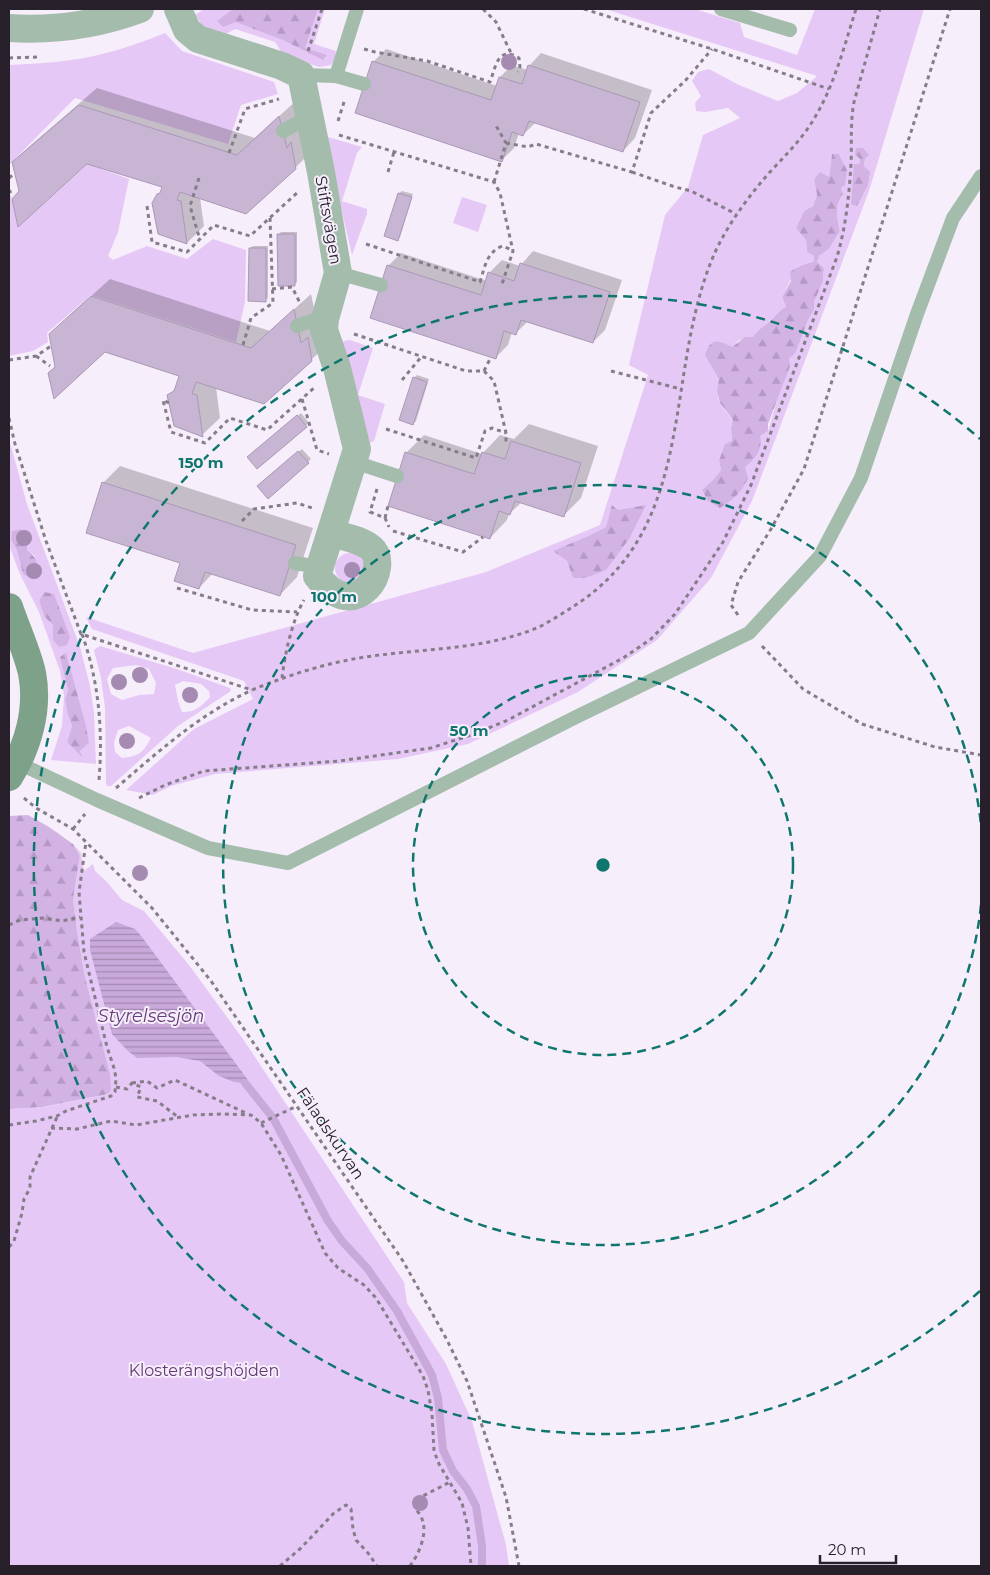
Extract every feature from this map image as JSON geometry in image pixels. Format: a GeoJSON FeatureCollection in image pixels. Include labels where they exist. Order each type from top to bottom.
{"type":"FeatureCollection","features":[{"type":"Feature","properties":{"kind":"street"},"geometry":{"type":"LineString","coordinates":[[9,28],[52,29],[76,27],[94,24],[140,9]]}},
{"type":"Feature","properties":{"kind":"street"},"geometry":{"type":"LineString","coordinates":[[178,9],[187,30],[192,36],[204,42],[282,66],[312,109]]}},
{"type":"Feature","properties":{"kind":"street","name":"Stiftsvägen"},"geometry":{"type":"LineString","coordinates":[[312,109],[338,273],[320,323]]}},
{"type":"Feature","properties":{"kind":"street"},"geometry":{"type":"LineString","coordinates":[[320,323],[337,368],[358,449],[334,524],[310,569],[326,588],[338,594],[349,596],[360,594],[369,587],[376,574],[377,560],[373,549],[334,524]]}},
{"type":"Feature","properties":{"kind":"street"},"geometry":{"type":"LineString","coordinates":[[9,607],[32,673],[34,698],[30,729],[16,779]]}},
{"type":"Feature","properties":{"kind":"lane"},"geometry":{"type":"LineString","coordinates":[[283,131],[312,109],[336,76],[357,9]]}},
{"type":"Feature","properties":{"kind":"lane"},"geometry":{"type":"LineString","coordinates":[[722,9],[790,30]]}},
{"type":"Feature","properties":{"kind":"lane"},"geometry":{"type":"LineString","coordinates":[[336,76],[364,84]]}},
{"type":"Feature","properties":{"kind":"lane"},"geometry":{"type":"LineString","coordinates":[[16,779],[97,800],[208,848],[288,863],[576,717],[750,633],[820,556],[861,478],[916,314],[954,218],[981,176]]}},
{"type":"Feature","properties":{"kind":"lane"},"geometry":{"type":"LineString","coordinates":[[338,273],[381,285]]}},
{"type":"Feature","properties":{"kind":"lane"},"geometry":{"type":"LineString","coordinates":[[297,326],[320,323]]}},
{"type":"Feature","properties":{"kind":"lane"},"geometry":{"type":"LineString","coordinates":[[354,462],[397,476]]}},
{"type":"Feature","properties":{"kind":"path"},"geometry":{"type":"LineString","coordinates":[[312,109],[322,9]]}},
{"type":"Feature","properties":{"kind":"path"},"geometry":{"type":"LineString","coordinates":[[483,9],[496,22],[511,53],[518,58],[520,67],[518,72]]}},
{"type":"Feature","properties":{"kind":"path"},"geometry":{"type":"LineString","coordinates":[[584,9],[712,49],[829,89]]}},
{"type":"Feature","properties":{"kind":"path"},"geometry":{"type":"LineString","coordinates":[[73,829],[97,800],[110,793],[191,725],[231,700],[282,678],[357,658],[464,646],[500,639],[540,626],[586,598],[620,567],[642,534],[654,510],[670,452],[691,328],[708,270],[736,214],[806,130],[829,89],[856,9]]}},
{"type":"Feature","properties":{"kind":"path"},"geometry":{"type":"LineString","coordinates":[[138,798],[165,785],[204,771],[339,761],[390,755],[431,748],[471,735],[508,720],[622,658],[651,639],[675,614],[723,542],[751,484],[837,257],[843,236],[848,205],[852,110],[878,9]]}},
{"type":"Feature","properties":{"kind":"path"},"geometry":{"type":"LineString","coordinates":[[950,9],[804,469],[772,529],[738,582],[731,605],[750,633],[803,689],[862,724],[935,748],[981,755]]}},
{"type":"Feature","properties":{"kind":"path"},"geometry":{"type":"LineString","coordinates":[[347,43],[375,52],[427,61],[490,82],[499,58],[511,53]]}},
{"type":"Feature","properties":{"kind":"path"},"geometry":{"type":"LineString","coordinates":[[632,172],[651,113],[684,81],[712,49]]}},
{"type":"Feature","properties":{"kind":"path"},"geometry":{"type":"LineString","coordinates":[[229,153],[245,110],[312,109],[346,96]]}},
{"type":"Feature","properties":{"kind":"path"},"geometry":{"type":"LineString","coordinates":[[312,109],[394,152],[494,182],[500,193],[513,251],[500,287]]}},
{"type":"Feature","properties":{"kind":"path"},"geometry":{"type":"LineString","coordinates":[[494,182],[506,143],[495,124]]}},
{"type":"Feature","properties":{"kind":"path"},"geometry":{"type":"LineString","coordinates":[[506,143],[528,147],[536,144],[632,172],[691,191],[736,214]]}},
{"type":"Feature","properties":{"kind":"path"},"geometry":{"type":"LineString","coordinates":[[388,172],[394,152]]}},
{"type":"Feature","properties":{"kind":"path"},"geometry":{"type":"LineString","coordinates":[[147,206],[152,242],[187,252],[214,225],[250,236],[321,172]]}},
{"type":"Feature","properties":{"kind":"path"},"geometry":{"type":"LineString","coordinates":[[9,178],[15,173]]}},
{"type":"Feature","properties":{"kind":"path"},"geometry":{"type":"LineString","coordinates":[[199,178],[190,206],[200,240]]}},
{"type":"Feature","properties":{"kind":"path"},"geometry":{"type":"LineString","coordinates":[[243,345],[252,318],[273,303],[270,218]]}},
{"type":"Feature","properties":{"kind":"path"},"geometry":{"type":"LineString","coordinates":[[366,244],[480,282],[489,256],[494,249],[502,246],[513,251]]}},
{"type":"Feature","properties":{"kind":"path"},"geometry":{"type":"LineString","coordinates":[[272,288],[292,287],[320,323],[466,371],[484,371],[494,381],[506,433],[506,445]]}},
{"type":"Feature","properties":{"kind":"path"},"geometry":{"type":"LineString","coordinates":[[9,360],[36,356],[51,346]]}},
{"type":"Feature","properties":{"kind":"path"},"geometry":{"type":"LineString","coordinates":[[36,356],[50,366]]}},
{"type":"Feature","properties":{"kind":"path"},"geometry":{"type":"LineString","coordinates":[[402,380],[422,356]]}},
{"type":"Feature","properties":{"kind":"path"},"geometry":{"type":"LineString","coordinates":[[484,371],[490,359]]}},
{"type":"Feature","properties":{"kind":"path"},"geometry":{"type":"LineString","coordinates":[[169,403],[163,400],[171,432],[205,443],[230,418],[267,430],[337,368]]}},
{"type":"Feature","properties":{"kind":"path"},"geometry":{"type":"LineString","coordinates":[[611,371],[681,390]]}},
{"type":"Feature","properties":{"kind":"path"},"geometry":{"type":"LineString","coordinates":[[302,399],[317,450],[354,462]]}},
{"type":"Feature","properties":{"kind":"path"},"geometry":{"type":"LineString","coordinates":[[9,418],[15,444],[46,541],[89,656],[100,714],[101,753],[97,800]]}},
{"type":"Feature","properties":{"kind":"path"},"geometry":{"type":"LineString","coordinates":[[386,429],[476,458],[485,431],[492,428],[506,433]]}},
{"type":"Feature","properties":{"kind":"path"},"geometry":{"type":"LineString","coordinates":[[379,485],[370,512],[385,518]]}},
{"type":"Feature","properties":{"kind":"path"},"geometry":{"type":"LineString","coordinates":[[242,521],[254,509],[297,503],[334,524]]}},
{"type":"Feature","properties":{"kind":"path"},"geometry":{"type":"LineString","coordinates":[[388,506],[385,518],[391,531],[463,552],[483,537]]}},
{"type":"Feature","properties":{"kind":"path"},"geometry":{"type":"LineString","coordinates":[[282,678],[284,662],[310,569]]}},
{"type":"Feature","properties":{"kind":"path"},"geometry":{"type":"LineString","coordinates":[[177,588],[252,610],[297,612]]}},
{"type":"Feature","properties":{"kind":"path"},"geometry":{"type":"LineString","coordinates":[[81,634],[252,690]]}},
{"type":"Feature","properties":{"kind":"path","name":"Fäladskurvan"},"geometry":{"type":"LineString","coordinates":[[16,779],[36,808],[73,829],[152,908],[205,974],[403,1262],[447,1340],[467,1381],[506,1497],[519,1566]]}},
{"type":"Feature","properties":{"kind":"path"},"geometry":{"type":"LineString","coordinates":[[9,1125],[57,1116],[66,1111],[111,1096],[115,1092],[114,1068],[107,1047],[84,952],[79,892],[86,841]]}},
{"type":"Feature","properties":{"kind":"path"},"geometry":{"type":"LineString","coordinates":[[9,924],[20,920],[44,918],[62,921],[80,917]]}},
{"type":"Feature","properties":{"kind":"path"},"geometry":{"type":"LineString","coordinates":[[116,1087],[127,1089],[132,1083],[147,1081],[157,1088],[175,1080],[251,1115],[261,1122],[281,1154],[325,1253],[338,1268],[364,1285],[376,1298],[423,1376],[428,1390],[432,1414],[434,1451],[439,1464],[462,1503],[468,1528],[471,1566]]}},
{"type":"Feature","properties":{"kind":"path"},"geometry":{"type":"LineString","coordinates":[[132,1083],[141,1087],[137,1097],[157,1102],[179,1118]]}},
{"type":"Feature","properties":{"kind":"path"},"geometry":{"type":"LineString","coordinates":[[261,1122],[297,1106]]}},
{"type":"Feature","properties":{"kind":"path"},"geometry":{"type":"LineString","coordinates":[[51,1128],[77,1129],[111,1121],[136,1125],[179,1118],[224,1114],[251,1115]]}},
{"type":"Feature","properties":{"kind":"path"},"geometry":{"type":"LineString","coordinates":[[9,1247],[14,1241],[24,1199],[30,1188],[30,1177],[57,1116]]}},
{"type":"Feature","properties":{"kind":"path"},"geometry":{"type":"LineString","coordinates":[[410,1566],[418,1556],[424,1531],[423,1519],[415,1508],[417,1499],[450,1482]]}},
{"type":"Feature","properties":{"kind":"path"},"geometry":{"type":"LineString","coordinates":[[280,1566],[301,1548],[334,1513],[346,1505],[351,1509],[356,1540],[377,1566]]}},
{"type":"Feature","properties":{"kind":"green space"},"geometry":{"type":"Polygon","coordinates":[[[204,9],[325,9],[314,44],[336,51],[335,60],[331,65],[319,67],[283,55],[275,42],[235,29],[224,35],[202,25],[195,15],[204,9]]]}},
{"type":"Feature","properties":{"kind":"green space"},"geometry":{"type":"Polygon","coordinates":[[[233,9],[318,9],[305,48],[327,55],[323,60],[283,40],[236,22],[223,27],[217,21],[233,9]]]}},
{"type":"Feature","properties":{"kind":"green space"},"geometry":{"type":"Polygon","coordinates":[[[605,9],[695,9],[740,23],[744,37],[797,55],[815,9],[924,9],[869,191],[752,501],[711,578],[657,640],[578,692],[468,744],[398,759],[215,774],[171,786],[153,795],[126,790],[194,729],[253,699],[244,681],[92,629],[86,617],[193,653],[486,572],[600,525],[648,375],[629,365],[665,215],[688,187],[703,135],[740,118],[728,108],[705,112],[696,111],[695,103],[701,96],[692,81],[698,72],[709,69],[739,85],[778,101],[797,93],[817,76],[605,9]],[[832,154],[829,177],[814,180],[817,195],[813,206],[804,211],[796,228],[806,240],[807,252],[814,256],[814,261],[797,267],[782,297],[786,307],[753,337],[738,341],[725,360],[718,394],[720,404],[733,420],[731,428],[732,441],[719,461],[721,470],[702,490],[745,467],[760,436],[768,431],[789,359],[796,352],[808,320],[814,310],[814,302],[823,281],[824,268],[816,263],[819,256],[829,249],[840,231],[837,207],[843,194],[841,188],[847,170],[839,154],[832,154]],[[869,154],[860,158],[859,164],[854,165],[854,181],[864,166],[865,159],[869,154]],[[613,505],[606,527],[554,551],[567,561],[573,578],[619,510],[613,505]]]}},
{"type":"Feature","properties":{"kind":"green space"},"geometry":{"type":"Polygon","coordinates":[[[165,33],[182,51],[274,82],[278,94],[241,105],[228,144],[75,98],[9,165],[9,65],[56,62],[95,56],[131,46],[165,33]]]}},
{"type":"Feature","properties":{"kind":"green space"},"geometry":{"type":"Polygon","coordinates":[[[328,137],[362,147],[357,153],[342,201],[367,209],[367,214],[352,255],[325,138],[328,137]]]}},
{"type":"Feature","properties":{"kind":"green space"},"geometry":{"type":"Polygon","coordinates":[[[856,148],[863,148],[869,155],[865,159],[864,166],[870,172],[868,185],[857,206],[851,204],[854,164],[859,164],[860,159],[855,154],[856,148]]]}},
{"type":"Feature","properties":{"kind":"green space"},"geometry":{"type":"Polygon","coordinates":[[[832,154],[839,154],[847,170],[845,185],[841,188],[843,194],[837,207],[840,231],[829,249],[819,256],[817,262],[824,268],[823,281],[814,302],[814,310],[808,320],[796,352],[789,359],[790,366],[768,424],[768,431],[760,436],[759,450],[752,461],[745,467],[748,478],[737,495],[720,508],[708,501],[702,490],[721,470],[719,461],[725,444],[732,441],[731,428],[733,420],[720,403],[717,391],[719,379],[705,355],[712,343],[718,342],[732,347],[745,337],[753,337],[786,307],[782,297],[791,281],[790,272],[814,261],[814,256],[807,252],[806,240],[796,228],[804,211],[813,206],[817,195],[814,180],[820,172],[829,177],[832,154]]]}},
{"type":"Feature","properties":{"kind":"green space"},"geometry":{"type":"Polygon","coordinates":[[[88,164],[129,179],[118,232],[108,256],[113,260],[147,246],[187,259],[213,239],[246,250],[245,302],[236,342],[91,295],[47,333],[48,342],[33,351],[9,356],[9,193],[18,227],[88,164]]]}},
{"type":"Feature","properties":{"kind":"green space"},"geometry":{"type":"Polygon","coordinates":[[[462,197],[487,205],[478,232],[453,223],[462,197]]]}},
{"type":"Feature","properties":{"kind":"green space"},"geometry":{"type":"Polygon","coordinates":[[[350,340],[373,348],[358,395],[385,404],[374,441],[370,443],[341,344],[344,341],[350,340]]]}},
{"type":"Feature","properties":{"kind":"green space"},"geometry":{"type":"Polygon","coordinates":[[[9,439],[27,504],[80,647],[90,686],[94,713],[96,764],[51,760],[62,726],[64,696],[60,671],[39,612],[19,572],[9,545],[9,439]],[[13,531],[11,539],[17,551],[23,574],[35,556],[26,550],[13,531]],[[44,592],[39,601],[44,616],[53,625],[53,640],[67,645],[44,592]],[[65,678],[68,690],[65,701],[72,726],[67,742],[82,756],[80,751],[89,743],[65,678]]]}},
{"type":"Feature","properties":{"kind":"green space"},"geometry":{"type":"Polygon","coordinates":[[[612,505],[619,510],[646,505],[629,539],[606,570],[585,578],[573,578],[567,561],[553,551],[606,527],[612,505]]]}},
{"type":"Feature","properties":{"kind":"green space"},"geometry":{"type":"Polygon","coordinates":[[[21,529],[27,539],[27,550],[37,563],[37,571],[32,579],[23,574],[17,551],[11,539],[12,531],[21,529]]]}},
{"type":"Feature","properties":{"kind":"green space"},"geometry":{"type":"Polygon","coordinates":[[[350,553],[356,554],[364,562],[364,574],[356,582],[350,583],[344,582],[336,574],[335,568],[336,562],[344,554],[350,553]]]}},
{"type":"Feature","properties":{"kind":"green space"},"geometry":{"type":"Polygon","coordinates":[[[44,592],[54,594],[70,637],[67,645],[59,647],[53,640],[53,625],[44,616],[39,601],[44,592]]]}},
{"type":"Feature","properties":{"kind":"green space"},"geometry":{"type":"Polygon","coordinates":[[[100,646],[177,669],[230,688],[231,691],[178,726],[111,786],[107,786],[105,708],[101,678],[94,650],[100,646]],[[136,665],[113,668],[107,679],[111,694],[122,700],[139,695],[154,694],[156,683],[149,669],[136,665]],[[183,681],[175,685],[182,712],[197,708],[210,697],[209,691],[201,684],[183,681]],[[129,726],[118,730],[114,742],[115,752],[122,758],[140,753],[151,738],[129,726]]]}},
{"type":"Feature","properties":{"kind":"green space"},"geometry":{"type":"Polygon","coordinates":[[[66,653],[89,743],[80,751],[83,758],[67,742],[72,726],[67,712],[65,700],[68,690],[60,657],[66,653]]]}},
{"type":"Feature","properties":{"kind":"green space"},"geometry":{"type":"Polygon","coordinates":[[[28,815],[73,844],[80,856],[73,899],[77,931],[85,977],[110,1074],[111,1090],[108,1094],[43,1107],[9,1109],[9,816],[28,815]]]}},
{"type":"Feature","properties":{"kind":"green space","name":"Klosterängshöjden"},"geometry":{"type":"Polygon","coordinates":[[[73,844],[81,853],[84,871],[93,864],[95,871],[122,900],[144,911],[189,965],[243,1039],[404,1282],[407,1303],[446,1364],[472,1421],[506,1545],[509,1566],[9,1566],[9,1109],[45,1107],[108,1094],[110,1074],[85,977],[77,931],[73,899],[80,856],[73,844]]]}},
{"type":"Feature","properties":{"kind":"green space"},"geometry":{"type":"Polygon","coordinates":[[[245,1075],[281,1130],[278,1130],[270,1117],[239,1083],[245,1075]]]}},
{"type":"Feature","properties":{"kind":"water","name":"Styrelsesjön"},"geometry":{"type":"Polygon","coordinates":[[[116,922],[135,929],[142,937],[248,1080],[245,1083],[234,1082],[219,1076],[200,1061],[176,1057],[137,1058],[112,1034],[90,950],[90,939],[116,922]]]}},
{"type":"Feature","properties":{"kind":"building"},"geometry":{"type":"Polygon","coordinates":[[[372,61],[491,100],[499,77],[522,84],[528,65],[640,102],[623,152],[529,121],[523,136],[512,132],[502,162],[355,113],[372,61]]]}},
{"type":"Feature","properties":{"kind":"building"},"geometry":{"type":"Polygon","coordinates":[[[79,105],[237,155],[279,116],[287,148],[291,142],[296,169],[246,214],[180,192],[177,200],[181,201],[187,244],[158,234],[152,203],[162,187],[87,164],[18,227],[12,199],[19,191],[12,162],[79,105]]]}},
{"type":"Feature","properties":{"kind":"building"},"geometry":{"type":"Polygon","coordinates":[[[398,193],[412,197],[398,241],[384,236],[398,193]]]}},
{"type":"Feature","properties":{"kind":"building"},"geometry":{"type":"Polygon","coordinates":[[[277,234],[295,234],[295,286],[278,286],[277,234]]]}},
{"type":"Feature","properties":{"kind":"building"},"geometry":{"type":"Polygon","coordinates":[[[249,248],[266,248],[266,302],[248,301],[249,248]]]}},
{"type":"Feature","properties":{"kind":"building"},"geometry":{"type":"Polygon","coordinates":[[[520,263],[610,292],[593,343],[521,320],[516,335],[504,331],[496,359],[370,318],[387,265],[481,295],[488,272],[514,281],[520,263]]]}},
{"type":"Feature","properties":{"kind":"building"},"geometry":{"type":"Polygon","coordinates":[[[91,296],[251,348],[294,309],[301,343],[308,337],[312,361],[264,404],[196,382],[192,394],[197,395],[203,437],[174,426],[167,395],[174,391],[179,376],[105,352],[54,399],[48,373],[55,367],[49,334],[91,296]]]}},
{"type":"Feature","properties":{"kind":"building"},"geometry":{"type":"Polygon","coordinates":[[[413,377],[427,382],[413,425],[399,420],[413,377]]]}},
{"type":"Feature","properties":{"kind":"building"},"geometry":{"type":"Polygon","coordinates":[[[297,415],[307,427],[257,469],[247,457],[297,415]]]}},
{"type":"Feature","properties":{"kind":"building"},"geometry":{"type":"Polygon","coordinates":[[[511,441],[581,463],[564,517],[515,501],[510,515],[499,511],[490,539],[388,506],[405,452],[474,474],[482,452],[505,459],[511,441]]]}},
{"type":"Feature","properties":{"kind":"building"},"geometry":{"type":"Polygon","coordinates":[[[298,451],[309,463],[268,499],[257,486],[298,451]]]}},
{"type":"Feature","properties":{"kind":"building"},"geometry":{"type":"Polygon","coordinates":[[[102,482],[296,545],[280,596],[205,572],[199,589],[174,581],[180,563],[86,533],[102,482]]]}},
{"type":"Feature","properties":{"kind":"waterway"},"geometry":{"type":"LineString","coordinates":[[245,1083],[273,1118],[328,1221],[342,1241],[367,1268],[397,1311],[432,1375],[438,1398],[443,1450],[453,1471],[467,1489],[476,1506],[482,1546],[482,1566]]}}]}
